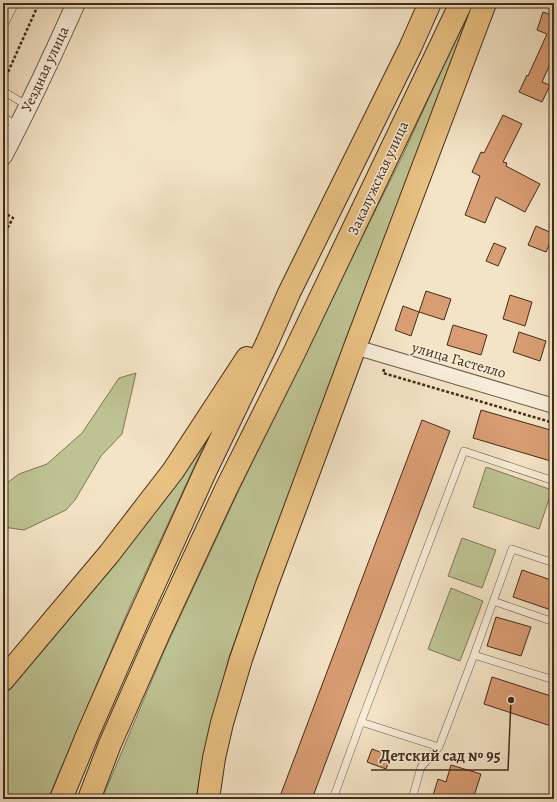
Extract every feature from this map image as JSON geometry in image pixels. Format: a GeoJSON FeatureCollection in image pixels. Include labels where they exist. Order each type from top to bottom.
{"type":"FeatureCollection","features":[{"type":"Feature","properties":{"kind":"main road"},"geometry":{"type":"LineString","coordinates":[[61,799],[140,614],[205,472],[289,294],[410,48],[430,3]]}},
{"type":"Feature","properties":{"kind":"main road","name":"Закалужская улица"},"geometry":{"type":"LineString","coordinates":[[89,799],[110,744],[162,626],[226,489],[294,353],[461,3]]}},
{"type":"Feature","properties":{"kind":"main road"},"geometry":{"type":"LineString","coordinates":[[208,799],[214,758],[222,723],[241,659],[270,576],[355,347],[485,3]]}},
{"type":"Feature","properties":{"kind":"main road"},"geometry":{"type":"LineString","coordinates":[[3,680],[109,554],[173,471],[289,294]]}},
{"type":"Feature","properties":{"kind":"street","name":"Уездная улица"},"geometry":{"type":"LineString","coordinates":[[3,156],[19,126],[76,3]]}},
{"type":"Feature","properties":{"kind":"street","name":"улица Гастелло"},"geometry":{"type":"LineString","coordinates":[[355,347],[554,406]]}},
{"type":"Feature","properties":{"kind":"lane"},"geometry":{"type":"LineString","coordinates":[[3,27],[15,3]]}},
{"type":"Feature","properties":{"kind":"lane"},"geometry":{"type":"LineString","coordinates":[[3,92],[28,106]]}},
{"type":"Feature","properties":{"kind":"lane"},"geometry":{"type":"LineString","coordinates":[[3,118],[19,126]]}},
{"type":"Feature","properties":{"kind":"lane"},"geometry":{"type":"LineString","coordinates":[[333,799],[464,452],[554,481]]}},
{"type":"Feature","properties":{"kind":"lane"},"geometry":{"type":"LineString","coordinates":[[412,799],[421,767],[439,747],[512,549],[554,563]]}},
{"type":"Feature","properties":{"kind":"lane"},"geometry":{"type":"LineString","coordinates":[[493,601],[554,622]]}},
{"type":"Feature","properties":{"kind":"lane"},"geometry":{"type":"LineString","coordinates":[[474,654],[554,680]]}},
{"type":"Feature","properties":{"kind":"lane"},"geometry":{"type":"LineString","coordinates":[[361,722],[439,747]]}},
{"type":"Feature","properties":{"kind":"path"},"geometry":{"type":"LineString","coordinates":[[3,83],[39,3]]}},
{"type":"Feature","properties":{"kind":"path"},"geometry":{"type":"LineString","coordinates":[[3,212],[14,218],[3,236]]}},
{"type":"Feature","properties":{"kind":"green space"},"geometry":{"type":"Polygon","coordinates":[[[472,3],[480,3],[275,531],[229,657],[202,763],[196,799],[102,799],[165,649],[231,507],[302,357],[402,157],[472,3]]]}},
{"type":"Feature","properties":{"kind":"green space"},"geometry":{"type":"Polygon","coordinates":[[[136,373],[122,434],[101,456],[75,500],[66,510],[24,530],[3,527],[3,486],[19,474],[47,464],[82,433],[119,378],[136,373]]]}},
{"type":"Feature","properties":{"kind":"green space"},"geometry":{"type":"Polygon","coordinates":[[[212,428],[131,604],[48,799],[3,799],[3,691],[84,595],[212,428]]]}},
{"type":"Feature","properties":{"kind":"green space"},"geometry":{"type":"Polygon","coordinates":[[[486,467],[552,490],[539,529],[473,507],[486,467]]]}},
{"type":"Feature","properties":{"kind":"green space"},"geometry":{"type":"Polygon","coordinates":[[[462,538],[496,550],[482,588],[448,576],[462,538]]]}},
{"type":"Feature","properties":{"kind":"green space"},"geometry":{"type":"Polygon","coordinates":[[[451,588],[483,601],[460,661],[428,649],[451,588]]]}},
{"type":"Feature","properties":{"kind":"building"},"geometry":{"type":"Polygon","coordinates":[[[543,12],[554,16],[554,55],[542,82],[550,85],[542,102],[519,92],[547,34],[537,30],[543,12]]]}},
{"type":"Feature","properties":{"kind":"building"},"geometry":{"type":"Polygon","coordinates":[[[503,115],[522,124],[503,162],[507,163],[506,166],[540,184],[525,212],[496,197],[485,223],[465,215],[480,176],[472,172],[481,152],[484,153],[503,115]]]}},
{"type":"Feature","properties":{"kind":"building"},"geometry":{"type":"Polygon","coordinates":[[[536,226],[554,234],[546,252],[528,245],[536,226]]]}},
{"type":"Feature","properties":{"kind":"building"},"geometry":{"type":"Polygon","coordinates":[[[494,243],[506,248],[498,266],[486,261],[494,243]]]}},
{"type":"Feature","properties":{"kind":"building"},"geometry":{"type":"Polygon","coordinates":[[[426,291],[451,299],[444,320],[419,312],[426,291]]]}},
{"type":"Feature","properties":{"kind":"building"},"geometry":{"type":"Polygon","coordinates":[[[510,295],[532,302],[525,326],[503,319],[510,295]]]}},
{"type":"Feature","properties":{"kind":"building"},"geometry":{"type":"Polygon","coordinates":[[[403,306],[419,312],[411,336],[395,330],[403,306]]]}},
{"type":"Feature","properties":{"kind":"building"},"geometry":{"type":"Polygon","coordinates":[[[453,325],[487,335],[481,355],[447,345],[453,325]]]}},
{"type":"Feature","properties":{"kind":"building"},"geometry":{"type":"Polygon","coordinates":[[[519,332],[546,341],[540,361],[513,352],[519,332]]]}},
{"type":"Feature","properties":{"kind":"building"},"geometry":{"type":"Polygon","coordinates":[[[481,410],[554,431],[554,462],[473,438],[481,410]]]}},
{"type":"Feature","properties":{"kind":"building"},"geometry":{"type":"Polygon","coordinates":[[[422,420],[450,431],[312,799],[279,799],[422,420]]]}},
{"type":"Feature","properties":{"kind":"building"},"geometry":{"type":"Polygon","coordinates":[[[522,570],[554,581],[554,611],[513,597],[522,570]]]}},
{"type":"Feature","properties":{"kind":"building"},"geometry":{"type":"Polygon","coordinates":[[[496,617],[531,627],[521,656],[487,646],[496,617]]]}},
{"type":"Feature","properties":{"kind":"building"},"geometry":{"type":"Polygon","coordinates":[[[492,677],[554,697],[554,727],[484,704],[492,677]]]}},
{"type":"Feature","properties":{"kind":"building"},"geometry":{"type":"Polygon","coordinates":[[[372,749],[391,756],[386,769],[367,762],[372,749]]]}},
{"type":"Feature","properties":{"kind":"building"},"geometry":{"type":"Polygon","coordinates":[[[451,765],[481,774],[473,799],[432,799],[438,779],[446,782],[451,765]]]}},
{"type":"Feature","properties":{"kind":"place","name":"Детский сад № 95"},"geometry":{"type":"Point","coordinates":[511,700]}}]}
